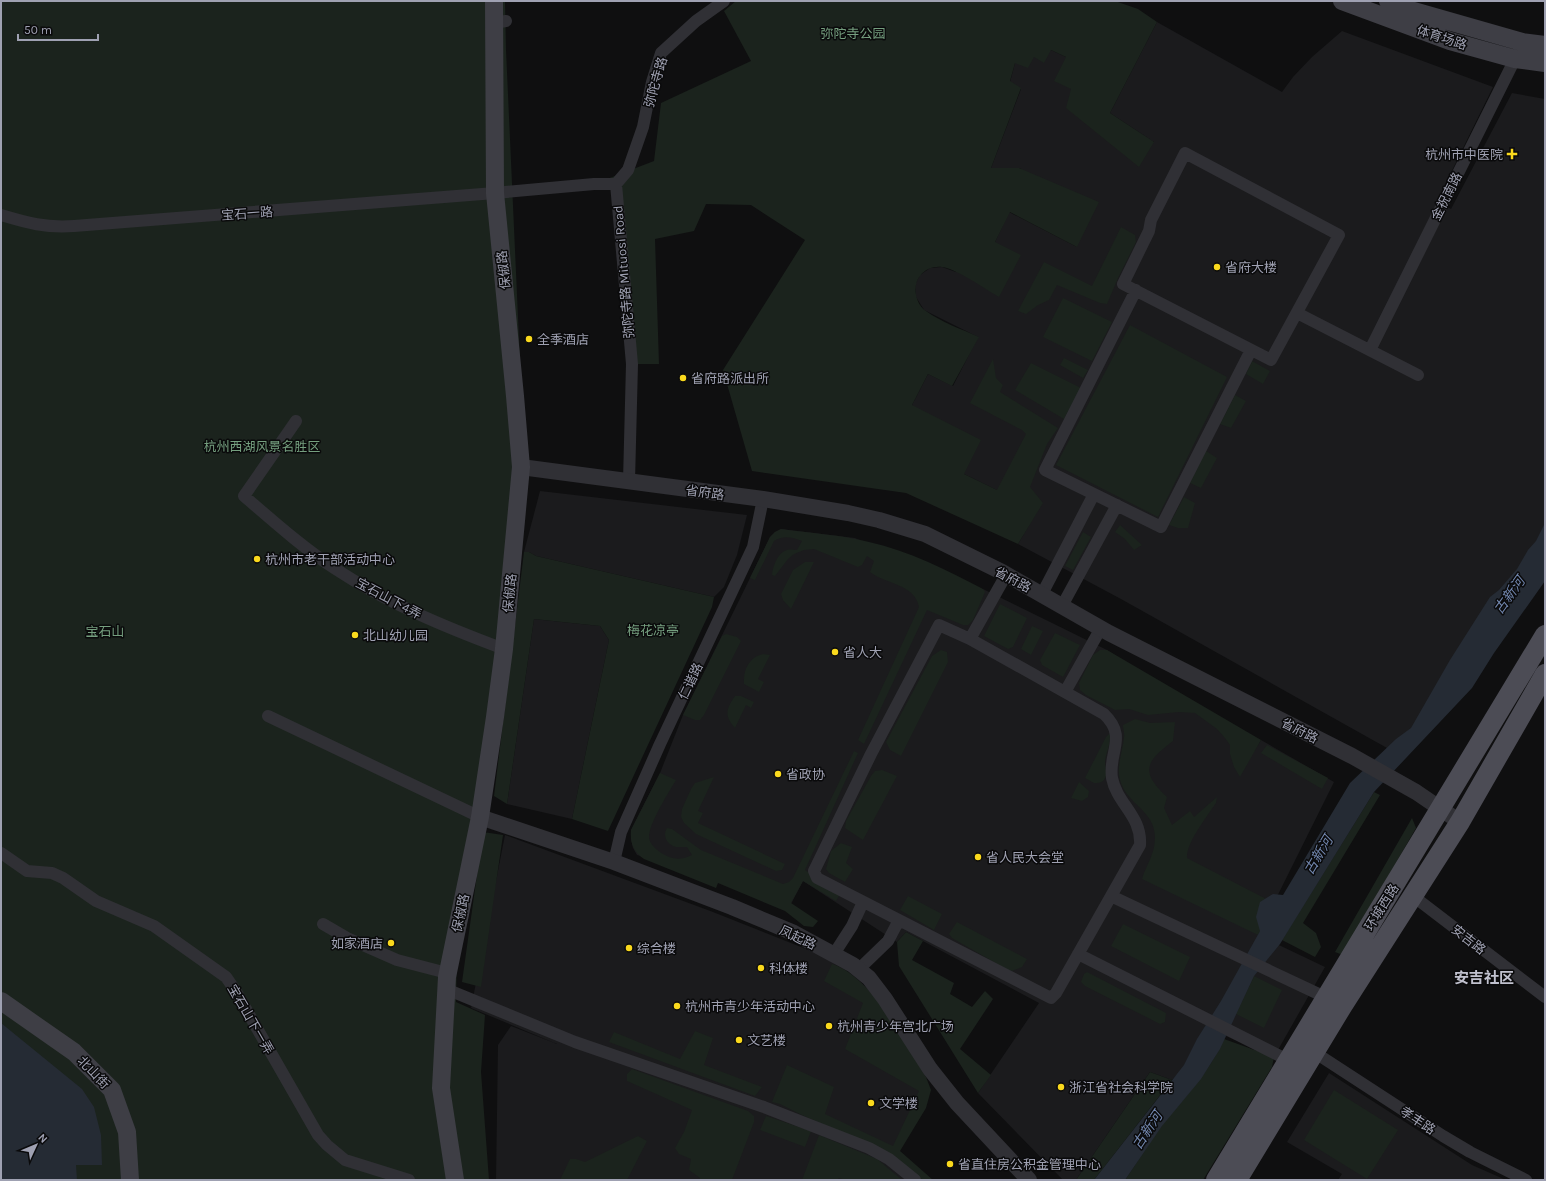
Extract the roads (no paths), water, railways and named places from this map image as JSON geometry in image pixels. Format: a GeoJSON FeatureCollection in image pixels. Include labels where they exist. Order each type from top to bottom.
{"type":"FeatureCollection","features":[{"type":"Feature","properties":{"kind":"main road","name":"保俶路"},"geometry":{"type":"LineString","coordinates":[[455,1180],[441,1088],[447,981],[480,818],[504,649],[521,467],[516,396],[495,194],[500,22],[494,1]]}},
{"type":"Feature","properties":{"kind":"main road","name":"体育场路"},"geometry":{"type":"LineString","coordinates":[[1342,1],[1450,41],[1515,60],[1545,63]]}},
{"type":"Feature","properties":{"kind":"main road","name":"体育场路"},"geometry":{"type":"LineString","coordinates":[[1388,1],[1410,10],[1522,42],[1545,45]]}},
{"type":"Feature","properties":{"kind":"main road","name":"环城西路"},"geometry":{"type":"LineString","coordinates":[[1216,1180],[1325,997],[1441,809],[1545,635]]}},
{"type":"Feature","properties":{"kind":"main road","name":"环城西路"},"geometry":{"type":"LineString","coordinates":[[1237,1180],[1314,1052],[1460,822],[1545,674]]}},
{"type":"Feature","properties":{"kind":"main road","name":"北山街"},"geometry":{"type":"LineString","coordinates":[[1,1001],[74,1052],[112,1090],[127,1132],[130,1180]]}},
{"type":"Feature","properties":{"kind":"street","name":"弥陀寺路"},"geometry":{"type":"LineString","coordinates":[[616,184],[628,170],[633,156],[643,127],[652,82],[661,54],[696,21],[724,1]]}},
{"type":"Feature","properties":{"kind":"street","name":"金祝南路"},"geometry":{"type":"LineString","coordinates":[[1370,350],[1515,60],[1522,42]]}},
{"type":"Feature","properties":{"kind":"street"},"geometry":{"type":"LineString","coordinates":[[1185,153],[1338,235],[1297,312],[1271,360],[1123,284],[1149,231],[1151,220],[1185,153]]}},
{"type":"Feature","properties":{"kind":"street"},"geometry":{"type":"LineString","coordinates":[[495,194],[594,184],[616,184]]}},
{"type":"Feature","properties":{"kind":"street","name":"弥陀寺路 Mituosi Road"},"geometry":{"type":"LineString","coordinates":[[616,184],[632,364],[629,481]]}},
{"type":"Feature","properties":{"kind":"street","name":"宝石一路"},"geometry":{"type":"LineString","coordinates":[[1,215],[30,224],[60,227],[495,194]]}},
{"type":"Feature","properties":{"kind":"street"},"geometry":{"type":"LineString","coordinates":[[1136,290],[1045,470],[1161,527],[1251,350]]}},
{"type":"Feature","properties":{"kind":"street"},"geometry":{"type":"LineString","coordinates":[[1297,312],[1418,375]]}},
{"type":"Feature","properties":{"kind":"street","name":"宝石山下4弄"},"geometry":{"type":"LineString","coordinates":[[296,421],[244,496],[283,529],[334,568],[370,590],[417,614],[504,649]]}},
{"type":"Feature","properties":{"kind":"street","name":"省府路"},"geometry":{"type":"LineString","coordinates":[[521,467],[763,499],[848,513],[925,534],[1042,594],[1101,628],[1352,756],[1416,792],[1460,822]]}},
{"type":"Feature","properties":{"kind":"street"},"geometry":{"type":"LineString","coordinates":[[1042,594],[1094,494]]}},
{"type":"Feature","properties":{"kind":"street","name":"仁谐路"},"geometry":{"type":"LineString","coordinates":[[614,862],[621,832],[754,547],[763,499]]}},
{"type":"Feature","properties":{"kind":"street"},"geometry":{"type":"LineString","coordinates":[[1062,606],[1117,506]]}},
{"type":"Feature","properties":{"kind":"street"},"geometry":{"type":"LineString","coordinates":[[970,639],[1006,575]]}},
{"type":"Feature","properties":{"kind":"street"},"geometry":{"type":"LineString","coordinates":[[939,625],[970,639],[1104,714],[1111,721],[1115,729],[1116,738],[1112,778],[1119,795],[1138,825],[1140,845],[1056,993],[1051,998],[817,878],[814,871],[871,754],[939,625]]}},
{"type":"Feature","properties":{"kind":"street"},"geometry":{"type":"LineString","coordinates":[[1066,692],[1101,628]]}},
{"type":"Feature","properties":{"kind":"street"},"geometry":{"type":"LineString","coordinates":[[268,716],[480,818]]}},
{"type":"Feature","properties":{"kind":"street","name":"凤起路"},"geometry":{"type":"LineString","coordinates":[[480,818],[614,862],[732,907],[794,933],[834,954],[859,970],[869,978],[888,1004],[930,1069],[957,1103],[1029,1180]]}},
{"type":"Feature","properties":{"kind":"street","name":"宝石山下一弄"},"geometry":{"type":"LineString","coordinates":[[1,853],[27,871],[52,873],[63,878],[96,901],[154,926],[226,977],[236,990],[318,1135],[345,1160],[409,1180]]}},
{"type":"Feature","properties":{"kind":"street"},"geometry":{"type":"LineString","coordinates":[[1111,896],[1325,997]]}},
{"type":"Feature","properties":{"kind":"street","name":"安吉路"},"geometry":{"type":"LineString","coordinates":[[1413,896],[1545,997]]}},
{"type":"Feature","properties":{"kind":"street"},"geometry":{"type":"LineString","coordinates":[[834,954],[852,926],[863,902]]}},
{"type":"Feature","properties":{"kind":"street"},"geometry":{"type":"LineString","coordinates":[[859,970],[888,941],[899,920]]}},
{"type":"Feature","properties":{"kind":"street"},"geometry":{"type":"LineString","coordinates":[[323,924],[347,938],[447,981],[575,1042],[764,1107],[869,1148],[890,1159],[914,1180]]}},
{"type":"Feature","properties":{"kind":"street"},"geometry":{"type":"LineString","coordinates":[[1078,954],[1288,1060]]}},
{"type":"Feature","properties":{"kind":"street","name":"孝丰路"},"geometry":{"type":"LineString","coordinates":[[1314,1052],[1443,1136],[1470,1152],[1526,1180]]}},
{"type":"Feature","properties":{"kind":"water","name":"古新河"},"geometry":{"type":"Polygon","coordinates":[[[1545,523],[1545,581],[1494,653],[1472,688],[1374,792],[1280,944],[1254,976],[1220,1049],[1201,1079],[1162,1126],[1125,1180],[1094,1180],[1184,1065],[1197,1039],[1221,1001],[1260,931],[1256,917],[1260,902],[1273,894],[1283,895],[1350,783],[1396,739],[1411,728],[1450,660],[1490,597],[1499,590],[1517,569],[1528,550],[1536,541],[1545,523]]]}},
{"type":"Feature","properties":{"kind":"water"},"geometry":{"type":"Polygon","coordinates":[[[1,1023],[82,1089],[94,1107],[101,1135],[102,1165],[76,1165],[77,1180],[1,1180],[1,1023]]]}},
{"type":"Feature","properties":{"kind":"place","name":"杭州市中医院"},"geometry":{"type":"Point","coordinates":[1512,154]}},
{"type":"Feature","properties":{"kind":"place","name":"省府大楼"},"geometry":{"type":"Point","coordinates":[1217,267]}},
{"type":"Feature","properties":{"kind":"place","name":"全季酒店"},"geometry":{"type":"Point","coordinates":[529,339]}},
{"type":"Feature","properties":{"kind":"place","name":"省府路派出所"},"geometry":{"type":"Point","coordinates":[683,378]}},
{"type":"Feature","properties":{"kind":"place","name":"杭州市老干部活动中心"},"geometry":{"type":"Point","coordinates":[257,559]}},
{"type":"Feature","properties":{"kind":"place","name":"北山幼儿园"},"geometry":{"type":"Point","coordinates":[355,635]}},
{"type":"Feature","properties":{"kind":"place","name":"省人大"},"geometry":{"type":"Point","coordinates":[835,652]}},
{"type":"Feature","properties":{"kind":"place","name":"省政协"},"geometry":{"type":"Point","coordinates":[778,774]}},
{"type":"Feature","properties":{"kind":"place","name":"省人民大会堂"},"geometry":{"type":"Point","coordinates":[978,857]}},
{"type":"Feature","properties":{"kind":"place","name":"如家酒店"},"geometry":{"type":"Point","coordinates":[391,943]}},
{"type":"Feature","properties":{"kind":"place","name":"综合楼"},"geometry":{"type":"Point","coordinates":[629,948]}},
{"type":"Feature","properties":{"kind":"place","name":"科体楼"},"geometry":{"type":"Point","coordinates":[761,968]}},
{"type":"Feature","properties":{"kind":"place","name":"杭州市青少年活动中心"},"geometry":{"type":"Point","coordinates":[677,1006]}},
{"type":"Feature","properties":{"kind":"place","name":"杭州青少年宫北广场"},"geometry":{"type":"Point","coordinates":[829,1026]}},
{"type":"Feature","properties":{"kind":"place","name":"文艺楼"},"geometry":{"type":"Point","coordinates":[739,1040]}},
{"type":"Feature","properties":{"kind":"place","name":"浙江省社会科学院"},"geometry":{"type":"Point","coordinates":[1061,1087]}},
{"type":"Feature","properties":{"kind":"place","name":"文学楼"},"geometry":{"type":"Point","coordinates":[871,1103]}},
{"type":"Feature","properties":{"kind":"place","name":"省直住房公积金管理中心"},"geometry":{"type":"Point","coordinates":[950,1164]}},
{"type":"Feature","properties":{"kind":"district","name":"安吉社区"},"geometry":{"type":"Point","coordinates":[1484,978]}},
{"type":"Feature","properties":{"kind":"park label","name":"弥陀寺公园"},"geometry":{"type":"Point","coordinates":[853,33]}},
{"type":"Feature","properties":{"kind":"park label","name":"杭州西湖风景名胜区"},"geometry":{"type":"Point","coordinates":[262,446]}},
{"type":"Feature","properties":{"kind":"park label","name":"梅花凉亭"},"geometry":{"type":"Point","coordinates":[653,630]}},
{"type":"Feature","properties":{"kind":"park label","name":"宝石山"},"geometry":{"type":"Point","coordinates":[105,631]}}]}
